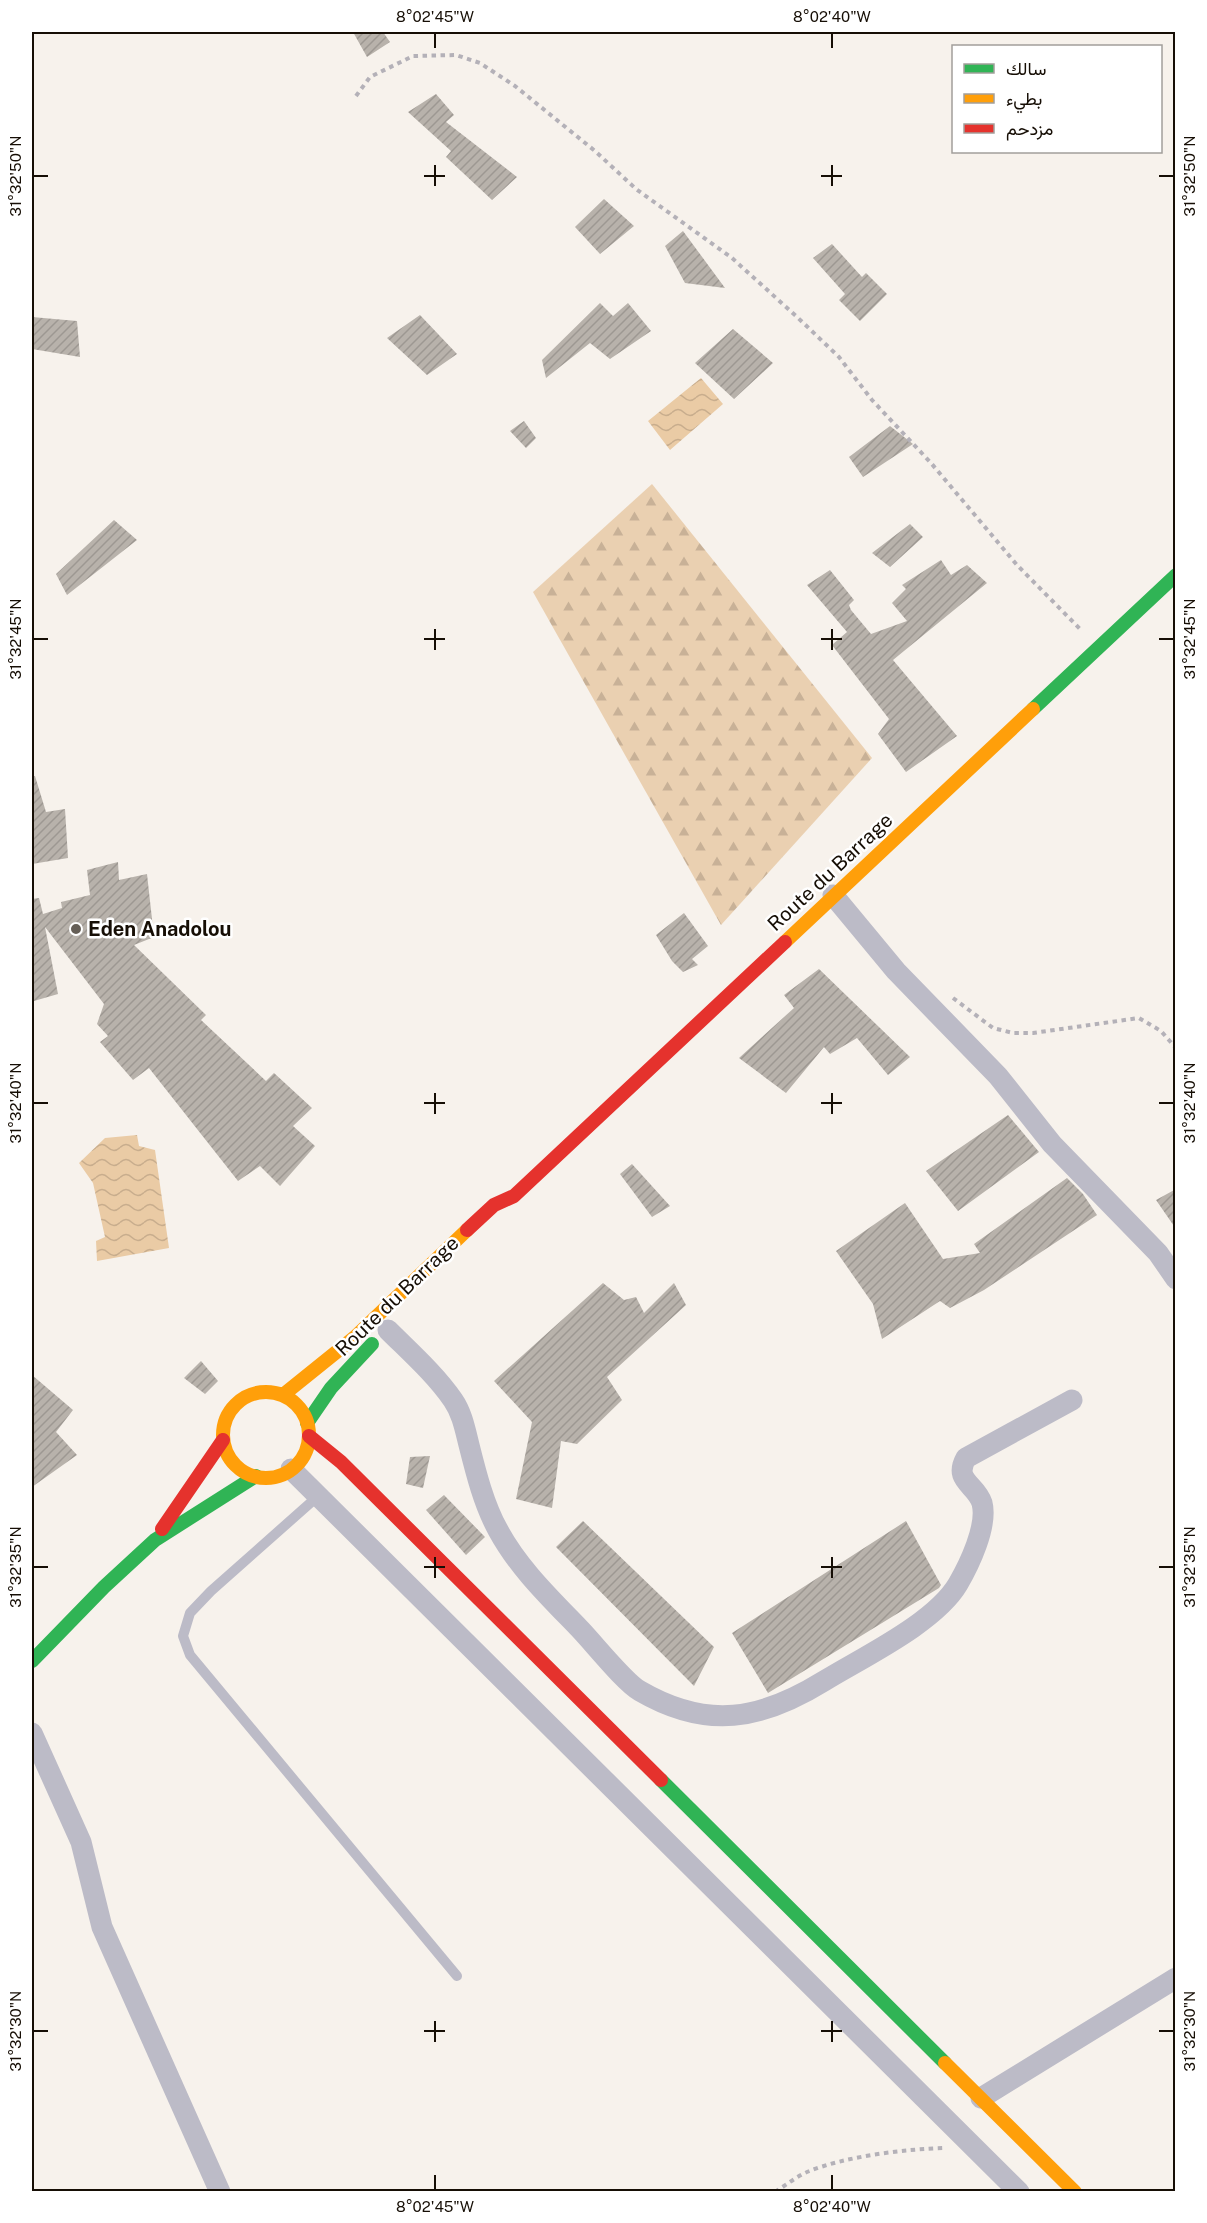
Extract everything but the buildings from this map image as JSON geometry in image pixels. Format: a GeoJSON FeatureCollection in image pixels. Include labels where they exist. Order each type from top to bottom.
{"type":"FeatureCollection","features":[{"type":"Feature","properties":{"kind":"main road","name":"Route du Barrage"},"geometry":{"type":"LineString","coordinates":[[283,1395],[355,1337],[494,1205],[511,1198],[1176,576]]}},
{"type":"Feature","properties":{"kind":"main road","name":"Route du Barrage"},"geometry":{"type":"LineString","coordinates":[[504,1217],[510,1210],[511,1198]]}},
{"type":"Feature","properties":{"kind":"main road","name":"Route du Barrage"},"geometry":{"type":"LineString","coordinates":[[291,1469],[306,1451],[308,1430],[344,1373],[392,1326]]}},
{"type":"Feature","properties":{"kind":"main road"},"geometry":{"type":"LineString","coordinates":[[291,1469],[280,1476],[256,1476],[249,1475],[234,1464],[226,1451],[222,1434],[228,1413],[238,1402],[252,1394],[268,1391],[283,1395],[298,1406],[308,1430],[1075,2192]]}},
{"type":"Feature","properties":{"kind":"main road"},"geometry":{"type":"LineString","coordinates":[[32,1661],[155,1540],[223,1440]]}},
{"type":"Feature","properties":{"kind":"main road"},"geometry":{"type":"LineString","coordinates":[[155,1540],[256,1476]]}},
{"type":"Feature","properties":{"kind":"street"},"geometry":{"type":"LineString","coordinates":[[833,896],[896,971],[998,1076],[1052,1144],[1158,1254],[1176,1279]]}},
{"type":"Feature","properties":{"kind":"street"},"geometry":{"type":"LineString","coordinates":[[392,1326],[454,1401],[463,1420],[483,1493],[498,1530],[531,1578],[638,1690],[677,1707],[723,1717],[758,1713],[802,1695],[934,1613],[957,1587],[975,1552],[982,1518],[982,1503],[963,1477],[961,1467],[966,1458],[1072,1400]]}},
{"type":"Feature","properties":{"kind":"street"},"geometry":{"type":"LineString","coordinates":[[291,1469],[1019,2192]]}},
{"type":"Feature","properties":{"kind":"street"},"geometry":{"type":"LineString","coordinates":[[32,1733],[81,1842],[102,1926],[220,2192]]}},
{"type":"Feature","properties":{"kind":"street"},"geometry":{"type":"LineString","coordinates":[[981,2098],[1176,1978]]}},
{"type":"Feature","properties":{"kind":"lane"},"geometry":{"type":"LineString","coordinates":[[317,1497],[211,1590],[190,1613],[183,1636],[190,1655],[457,1976]]}},
{"type":"Feature","properties":{"kind":"path"},"geometry":{"type":"LineString","coordinates":[[356,96],[370,77],[413,56],[456,55],[480,63],[514,86],[596,151],[636,189],[732,258],[839,357],[872,400],[931,463],[1017,565],[1098,648]]}},
{"type":"Feature","properties":{"kind":"path"},"geometry":{"type":"LineString","coordinates":[[945,992],[993,1028],[1012,1033],[1033,1033],[1139,1018],[1161,1031],[1176,1048]]}},
{"type":"Feature","properties":{"kind":"path"},"geometry":{"type":"LineString","coordinates":[[775,2192],[806,2173],[851,2160],[910,2149],[975,2148]]}},
{"type":"Feature","properties":{"kind":"green space"},"geometry":{"type":"Polygon","coordinates":[[[652,484],[872,758],[721,925],[533,592],[652,484]]]}},
{"type":"Feature","properties":{"kind":"water"},"geometry":{"type":"Polygon","coordinates":[[[701,378],[723,404],[670,450],[648,421],[701,378]]]}},
{"type":"Feature","properties":{"kind":"water"},"geometry":{"type":"Polygon","coordinates":[[[137,1135],[139,1146],[155,1150],[169,1248],[97,1261],[96,1241],[105,1237],[93,1183],[79,1163],[105,1138],[137,1135]]]}},
{"type":"Feature","properties":{"kind":"traffic: fast"},"geometry":{"type":"LineString","coordinates":[[1033,709],[1176,575]]}},
{"type":"Feature","properties":{"kind":"traffic: fast"},"geometry":{"type":"LineString","coordinates":[[307,1423],[331,1388],[372,1344]]}},
{"type":"Feature","properties":{"kind":"traffic: fast"},"geometry":{"type":"LineString","coordinates":[[32,1661],[104,1587],[155,1540],[256,1476]]}},
{"type":"Feature","properties":{"kind":"traffic: fast"},"geometry":{"type":"LineString","coordinates":[[661,1780],[945,2063]]}},
{"type":"Feature","properties":{"kind":"traffic: slow"},"geometry":{"type":"LineString","coordinates":[[785,942],[1033,709]]}},
{"type":"Feature","properties":{"kind":"traffic: slow"},"geometry":{"type":"LineString","coordinates":[[283,1395],[355,1337],[467,1230]]}},
{"type":"Feature","properties":{"kind":"traffic: slow"},"geometry":{"type":"LineString","coordinates":[[266,1392],[290,1399],[302,1411],[309,1435],[302,1459],[290,1471],[266,1478],[242,1471],[230,1459],[223,1435],[230,1411],[242,1399],[266,1392]]}},
{"type":"Feature","properties":{"kind":"traffic: slow"},"geometry":{"type":"LineString","coordinates":[[945,2063],[1075,2192]]}},
{"type":"Feature","properties":{"kind":"traffic: jam"},"geometry":{"type":"LineString","coordinates":[[467,1230],[494,1205],[514,1196],[785,942]]}},
{"type":"Feature","properties":{"kind":"traffic: jam"},"geometry":{"type":"LineString","coordinates":[[309,1436],[341,1462],[661,1780]]}},
{"type":"Feature","properties":{"kind":"traffic: jam"},"geometry":{"type":"LineString","coordinates":[[162,1529],[223,1440]]}},
{"type":"Feature","properties":{"kind":"place","name":"Eden Anadolou"},"geometry":{"type":"Point","coordinates":[76,929]}}]}
